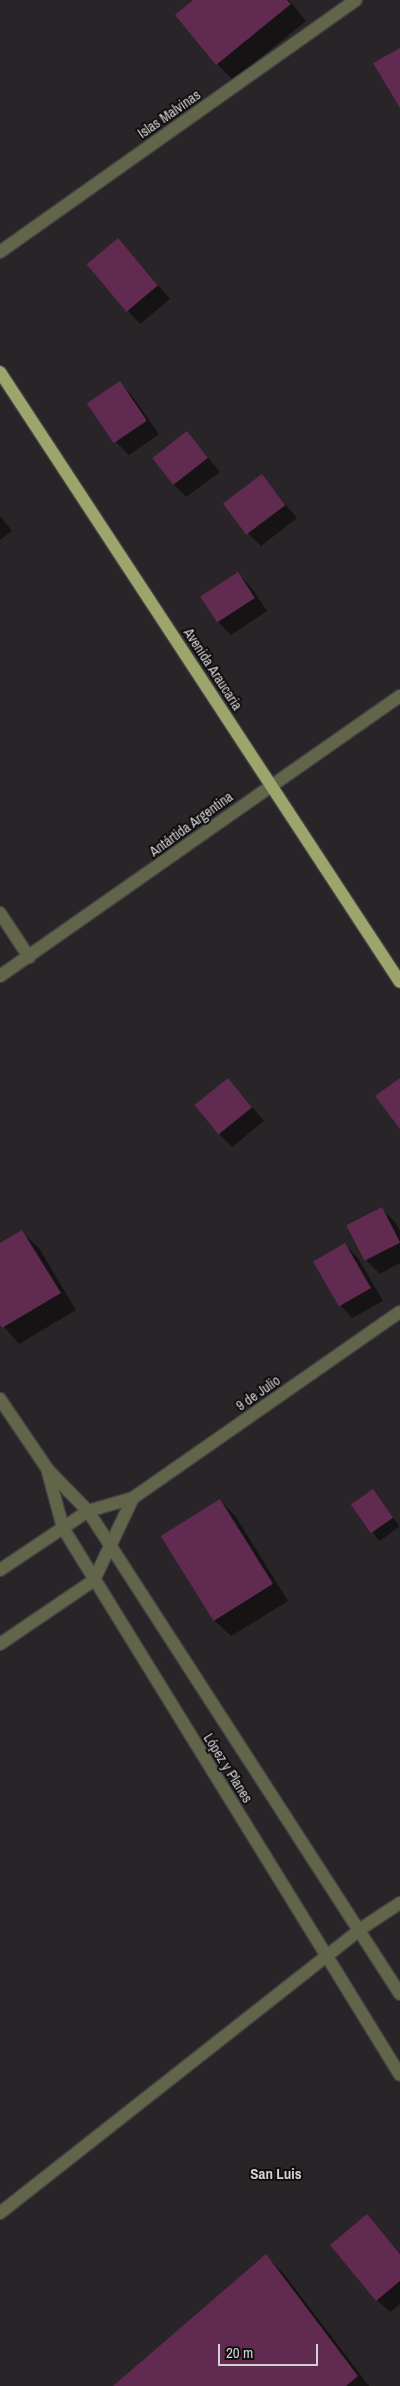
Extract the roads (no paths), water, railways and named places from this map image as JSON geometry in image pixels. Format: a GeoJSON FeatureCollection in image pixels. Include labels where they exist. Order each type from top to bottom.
{"type":"FeatureCollection","features":[{"type":"Feature","properties":{"kind":"main road","name":"Avenida Araucaria"},"geometry":{"type":"LineString","coordinates":[[0,372],[400,982]]}},
{"type":"Feature","properties":{"kind":"street","name":"Islas Malvinas"},"geometry":{"type":"LineString","coordinates":[[0,252],[356,0]]}},
{"type":"Feature","properties":{"kind":"street","name":"Antártida Argentina"},"geometry":{"type":"LineString","coordinates":[[0,976],[270,785],[400,696]]}},
{"type":"Feature","properties":{"kind":"street"},"geometry":{"type":"LineString","coordinates":[[0,913],[29,957]]}},
{"type":"Feature","properties":{"kind":"street","name":"9 de Julio"},"geometry":{"type":"LineString","coordinates":[[0,1570],[88,1511],[133,1498],[400,1312]]}},
{"type":"Feature","properties":{"kind":"street","name":"López y Planes"},"geometry":{"type":"LineString","coordinates":[[0,1399],[48,1470],[88,1511],[111,1545],[400,1994]]}},
{"type":"Feature","properties":{"kind":"street","name":"López y Planes"},"geometry":{"type":"LineString","coordinates":[[48,1470],[63,1528],[400,2075]]}},
{"type":"Feature","properties":{"kind":"street"},"geometry":{"type":"LineString","coordinates":[[0,1644],[94,1580],[133,1498]]}},
{"type":"Feature","properties":{"kind":"street"},"geometry":{"type":"LineString","coordinates":[[0,2213],[359,1930],[400,1903]]}},
{"type":"Feature","properties":{"kind":"district","name":"San Luis"},"geometry":{"type":"Point","coordinates":[276,2174]}}]}
